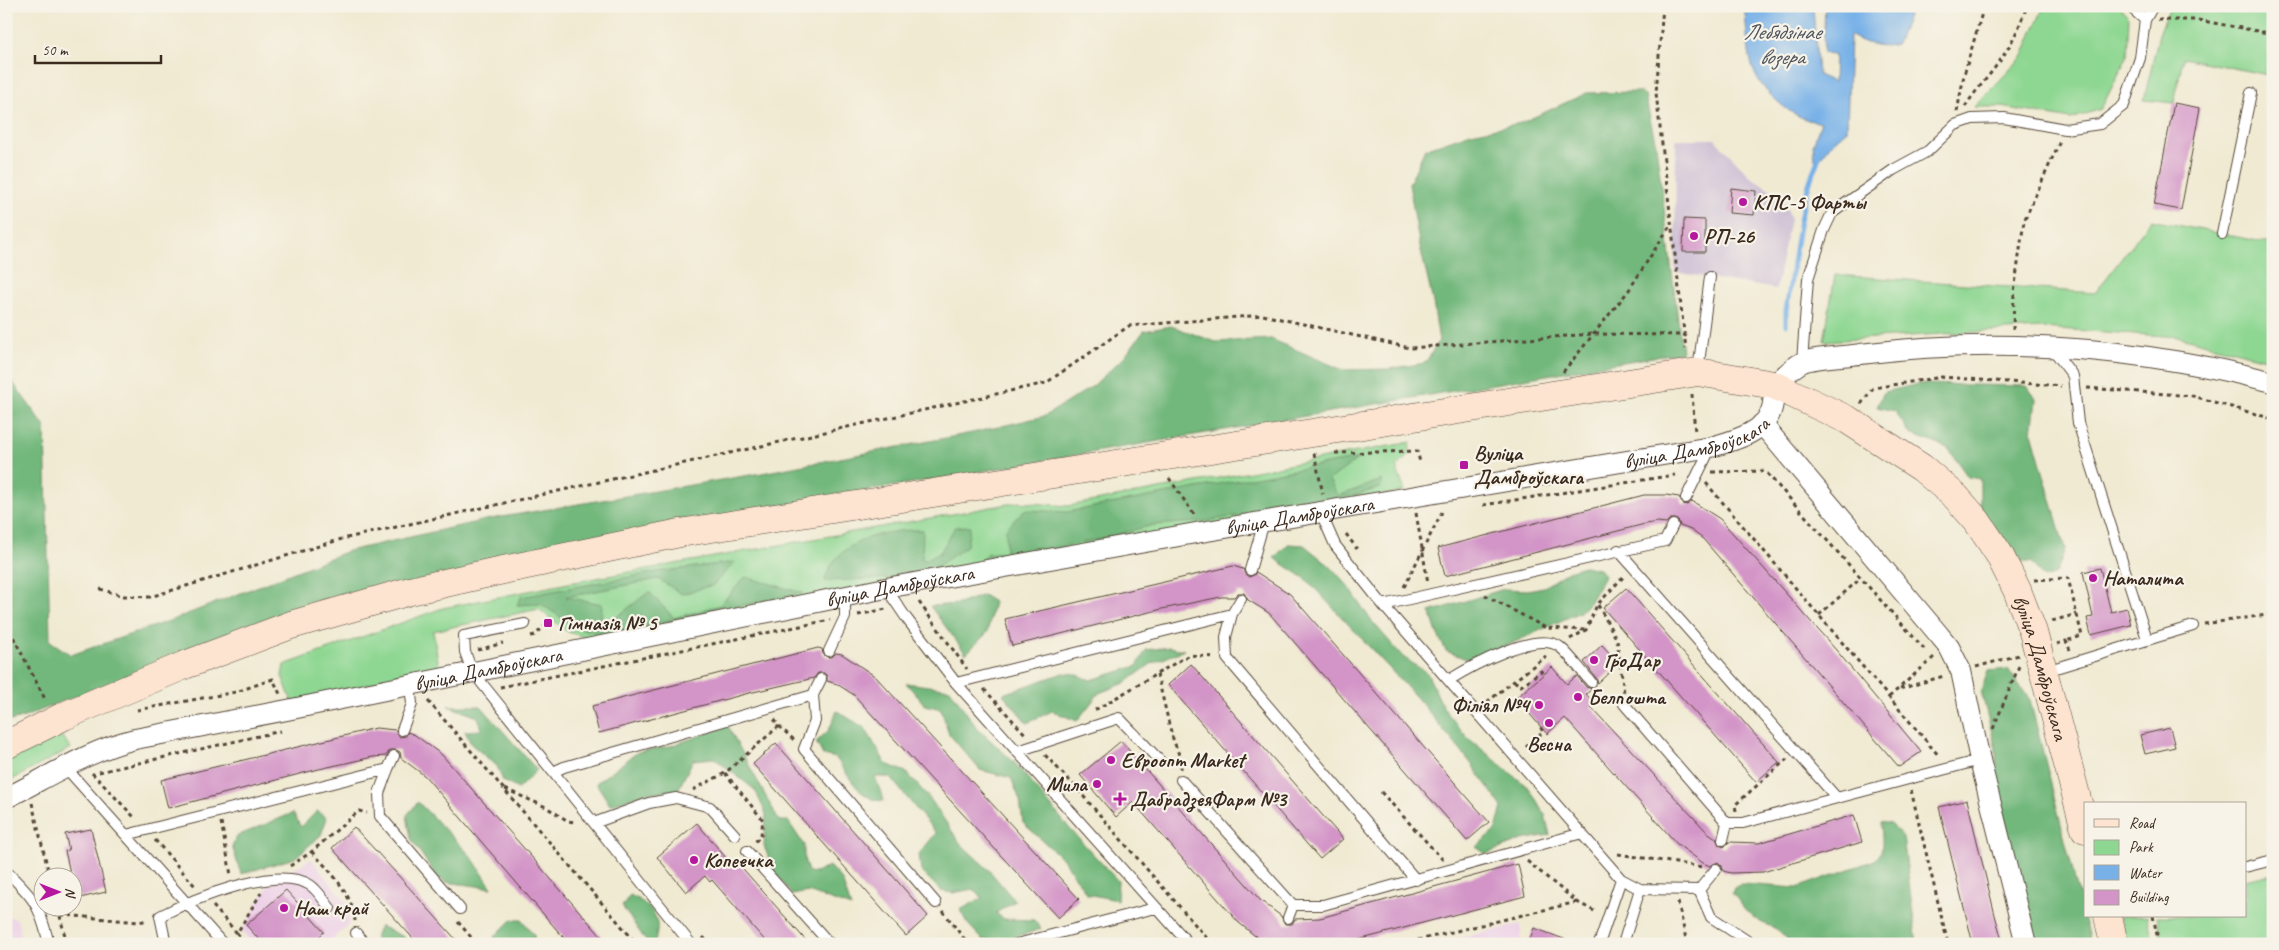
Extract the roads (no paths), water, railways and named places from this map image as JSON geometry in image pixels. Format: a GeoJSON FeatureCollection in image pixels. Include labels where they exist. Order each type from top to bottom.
{"type":"FeatureCollection","features":[{"type":"Feature","properties":{"kind":"main road","name":"вуліца Дамброўскага"},"geometry":{"type":"LineString","coordinates":[[6,745],[72,713],[175,669],[291,626],[382,599],[489,573],[680,533],[1552,395],[1692,369],[1774,385],[1848,420],[1922,468],[1956,497],[1977,520],[1999,554],[2047,659],[2084,825]]}},
{"type":"Feature","properties":{"kind":"main road"},"geometry":{"type":"LineString","coordinates":[[2108,918],[2114,944]]}},
{"type":"Feature","properties":{"kind":"street"},"geometry":{"type":"LineString","coordinates":[[1802,362],[1914,348],[2012,345],[2130,355],[2177,362],[2273,382]]}},
{"type":"Feature","properties":{"kind":"street","name":"вуліца Дамброўскага"},"geometry":{"type":"LineString","coordinates":[[6,798],[81,759],[126,741],[886,588],[1264,522],[1323,506],[1703,442],[1743,438],[1762,424],[1772,410],[1774,385],[1802,362]]}},
{"type":"Feature","properties":{"kind":"street"},"geometry":{"type":"LineString","coordinates":[[1762,424],[1949,647],[1954,673],[1980,760],[2026,944]]}},
{"type":"Feature","properties":{"kind":"lane"},"geometry":{"type":"LineString","coordinates":[[2128,6],[2145,20]]}},
{"type":"Feature","properties":{"kind":"lane"},"geometry":{"type":"LineString","coordinates":[[1802,362],[1808,279],[1832,213],[1893,170],[1928,151],[1954,125],[1972,119],[2004,118],[2065,129],[2100,124],[2124,105],[2140,58],[2145,20],[2153,6]]}},
{"type":"Feature","properties":{"kind":"lane"},"geometry":{"type":"LineString","coordinates":[[2222,234],[2251,93]]}},
{"type":"Feature","properties":{"kind":"lane"},"geometry":{"type":"LineString","coordinates":[[1692,369],[1701,344],[1710,277]]}},
{"type":"Feature","properties":{"kind":"lane"},"geometry":{"type":"LineString","coordinates":[[2052,347],[2073,376],[2078,423],[2147,639]]}},
{"type":"Feature","properties":{"kind":"lane"},"geometry":{"type":"LineString","coordinates":[[1686,498],[1703,442]]}},
{"type":"Feature","properties":{"kind":"lane"},"geometry":{"type":"LineString","coordinates":[[1323,506],[1334,545],[1383,605],[1620,879],[1640,888],[1699,890]]}},
{"type":"Feature","properties":{"kind":"lane"},"geometry":{"type":"LineString","coordinates":[[1250,570],[1264,522]]}},
{"type":"Feature","properties":{"kind":"lane"},"geometry":{"type":"LineString","coordinates":[[1383,605],[1618,550],[1665,541],[1673,524]]}},
{"type":"Feature","properties":{"kind":"lane"},"geometry":{"type":"LineString","coordinates":[[1618,550],[1836,797]]}},
{"type":"Feature","properties":{"kind":"lane"},"geometry":{"type":"LineString","coordinates":[[886,588],[956,683],[1189,944]]}},
{"type":"Feature","properties":{"kind":"lane"},"geometry":{"type":"LineString","coordinates":[[829,651],[845,617],[845,596]]}},
{"type":"Feature","properties":{"kind":"lane"},"geometry":{"type":"LineString","coordinates":[[1241,598],[1232,614],[1226,637],[1227,658],[1416,880]]}},
{"type":"Feature","properties":{"kind":"lane"},"geometry":{"type":"LineString","coordinates":[[956,683],[1232,614]]}},
{"type":"Feature","properties":{"kind":"lane"},"geometry":{"type":"LineString","coordinates":[[525,624],[464,636],[465,652],[472,671],[690,944]]}},
{"type":"Feature","properties":{"kind":"lane"},"geometry":{"type":"LineString","coordinates":[[2047,659],[2077,662],[2193,626]]}},
{"type":"Feature","properties":{"kind":"lane"},"geometry":{"type":"LineString","coordinates":[[1449,680],[1523,644],[1543,642],[1559,646],[1590,682]]}},
{"type":"Feature","properties":{"kind":"lane"},"geometry":{"type":"LineString","coordinates":[[820,679],[813,694],[816,721],[804,749],[936,903]]}},
{"type":"Feature","properties":{"kind":"lane"},"geometry":{"type":"LineString","coordinates":[[402,730],[412,704],[410,685]]}},
{"type":"Feature","properties":{"kind":"lane"},"geometry":{"type":"LineString","coordinates":[[553,772],[564,767],[813,694]]}},
{"type":"Feature","properties":{"kind":"lane"},"geometry":{"type":"LineString","coordinates":[[1624,704],[1732,823]]}},
{"type":"Feature","properties":{"kind":"lane"},"geometry":{"type":"LineString","coordinates":[[1018,751],[1119,718],[1160,761]]}},
{"type":"Feature","properties":{"kind":"lane"},"geometry":{"type":"LineString","coordinates":[[394,756],[379,793],[380,816],[460,909]]}},
{"type":"Feature","properties":{"kind":"lane"},"geometry":{"type":"LineString","coordinates":[[1723,840],[1732,823],[1980,760]]}},
{"type":"Feature","properties":{"kind":"lane"},"geometry":{"type":"LineString","coordinates":[[66,768],[223,944]]}},
{"type":"Feature","properties":{"kind":"lane"},"geometry":{"type":"LineString","coordinates":[[126,835],[388,769]]}},
{"type":"Feature","properties":{"kind":"lane"},"geometry":{"type":"LineString","coordinates":[[1180,780],[1293,904],[1323,904],[1582,833]]}},
{"type":"Feature","properties":{"kind":"lane"},"geometry":{"type":"LineString","coordinates":[[594,823],[649,803],[676,798],[710,806],[735,835]]}},
{"type":"Feature","properties":{"kind":"lane"},"geometry":{"type":"LineString","coordinates":[[747,851],[830,944]]}},
{"type":"Feature","properties":{"kind":"lane"},"geometry":{"type":"LineString","coordinates":[[2246,867],[2273,860]]}},
{"type":"Feature","properties":{"kind":"lane"},"geometry":{"type":"LineString","coordinates":[[1699,890],[1713,869]]}},
{"type":"Feature","properties":{"kind":"lane"},"geometry":{"type":"LineString","coordinates":[[6,871],[33,898],[42,914],[49,944]]}},
{"type":"Feature","properties":{"kind":"lane"},"geometry":{"type":"LineString","coordinates":[[166,944],[160,916],[203,895],[269,879],[296,880],[310,885],[330,908]]}},
{"type":"Feature","properties":{"kind":"lane"},"geometry":{"type":"LineString","coordinates":[[1599,944],[1620,879]]}},
{"type":"Feature","properties":{"kind":"lane"},"geometry":{"type":"LineString","coordinates":[[1624,944],[1640,888]]}},
{"type":"Feature","properties":{"kind":"lane"},"geometry":{"type":"LineString","coordinates":[[1699,890],[1710,917],[1752,944]]}},
{"type":"Feature","properties":{"kind":"lane"},"geometry":{"type":"LineString","coordinates":[[1288,918],[1293,904]]}},
{"type":"Feature","properties":{"kind":"lane"},"geometry":{"type":"LineString","coordinates":[[1018,944],[1155,908]]}},
{"type":"Feature","properties":{"kind":"lane"},"geometry":{"type":"LineString","coordinates":[[356,933],[365,944]]}},
{"type":"Feature","properties":{"kind":"water","name":"Лебядзінае возера"},"geometry":{"type":"Polygon","coordinates":[[[1744,6],[1813,6],[1818,75],[1834,82],[1835,54],[1823,53],[1825,6],[1912,6],[1897,44],[1885,46],[1872,44],[1850,35],[1847,130],[1831,144],[1816,164],[1813,145],[1821,122],[1803,118],[1785,108],[1762,86],[1751,62],[1744,6]]]}},
{"type":"Feature","properties":{"kind":"waterway"},"geometry":{"type":"LineString","coordinates":[[1786,325],[1786,311],[1797,234],[1805,197],[1818,160]]}},
{"type":"Feature","properties":{"kind":"place","name":"КПС-5 Фарты"},"geometry":{"type":"Point","coordinates":[1743,202]}},
{"type":"Feature","properties":{"kind":"place","name":"РП-26"},"geometry":{"type":"Point","coordinates":[1694,236]}},
{"type":"Feature","properties":{"kind":"place","name":"Вуліца Дамброўскага"},"geometry":{"type":"Point","coordinates":[1464,465]}},
{"type":"Feature","properties":{"kind":"place","name":"Наталита"},"geometry":{"type":"Point","coordinates":[2093,578]}},
{"type":"Feature","properties":{"kind":"place","name":"Гімназія № 5"},"geometry":{"type":"Point","coordinates":[548,623]}},
{"type":"Feature","properties":{"kind":"place","name":"ГроДар"},"geometry":{"type":"Point","coordinates":[1594,660]}},
{"type":"Feature","properties":{"kind":"place","name":"Белпошта"},"geometry":{"type":"Point","coordinates":[1578,697]}},
{"type":"Feature","properties":{"kind":"place","name":"Філіял №4"},"geometry":{"type":"Point","coordinates":[1539,705]}},
{"type":"Feature","properties":{"kind":"place","name":"Весна"},"geometry":{"type":"Point","coordinates":[1549,723]}},
{"type":"Feature","properties":{"kind":"place","name":"Евроопт Market"},"geometry":{"type":"Point","coordinates":[1111,760]}},
{"type":"Feature","properties":{"kind":"place","name":"Мила"},"geometry":{"type":"Point","coordinates":[1097,784]}},
{"type":"Feature","properties":{"kind":"place","name":"ДабрадзеяФарм №3"},"geometry":{"type":"Point","coordinates":[1120,799]}},
{"type":"Feature","properties":{"kind":"place","name":"Копеечка"},"geometry":{"type":"Point","coordinates":[694,860]}},
{"type":"Feature","properties":{"kind":"place","name":"Наш край"},"geometry":{"type":"Point","coordinates":[284,908]}}]}
